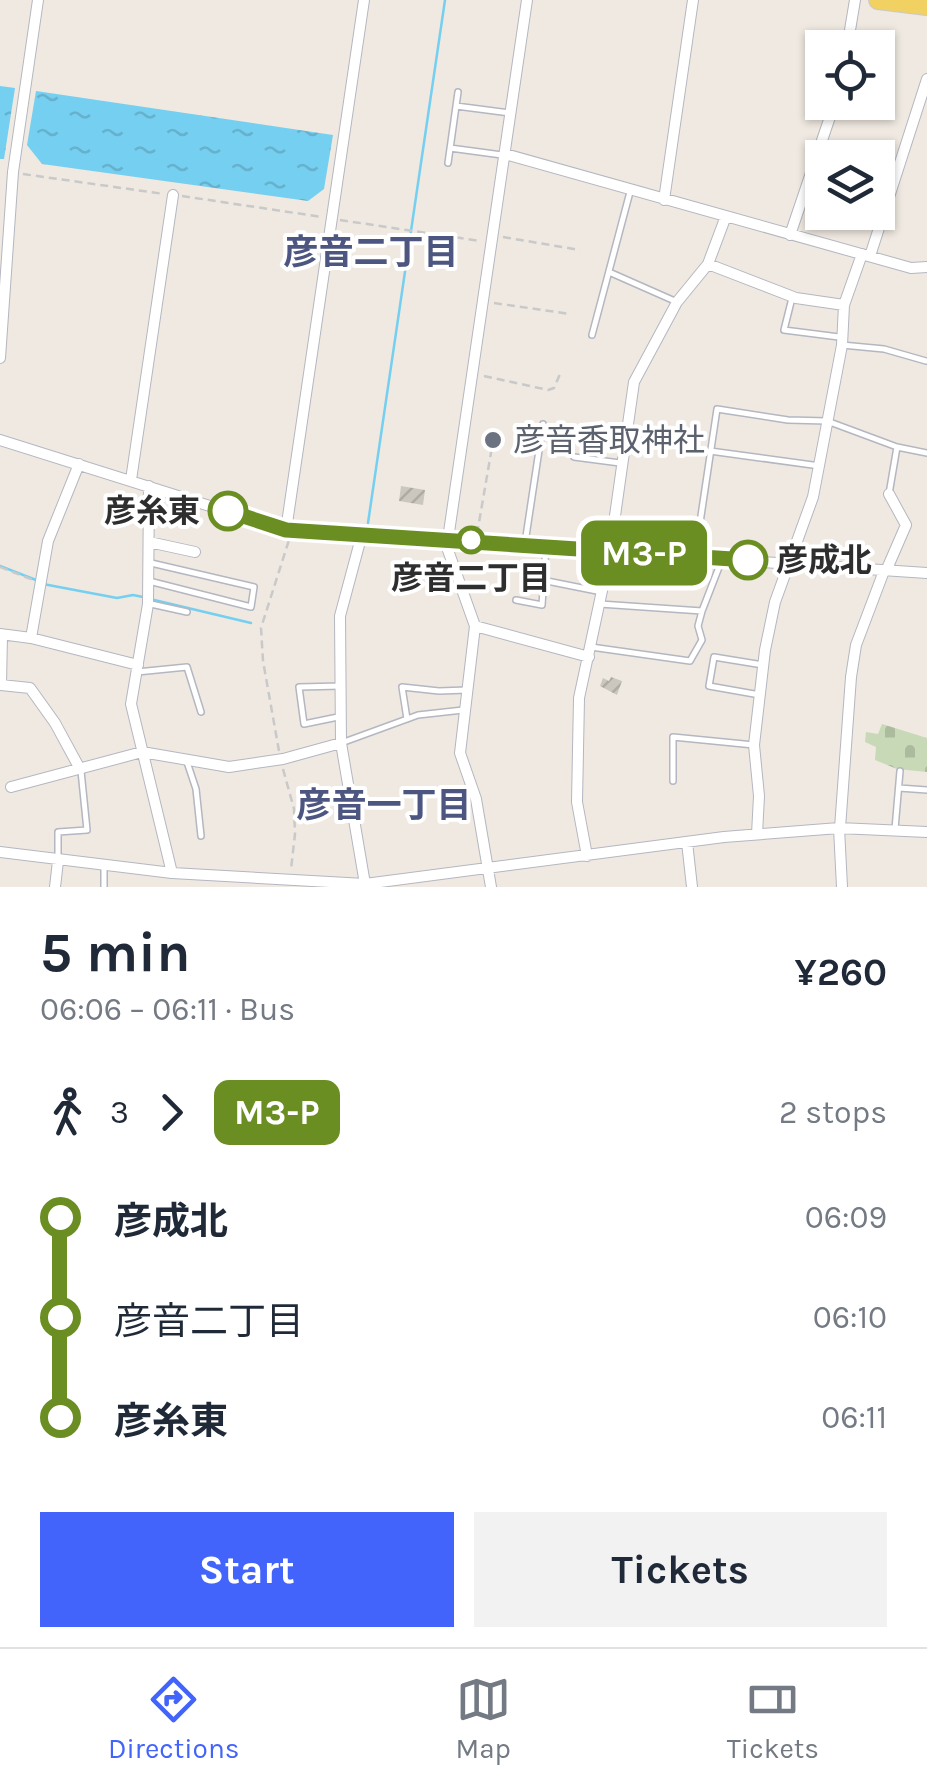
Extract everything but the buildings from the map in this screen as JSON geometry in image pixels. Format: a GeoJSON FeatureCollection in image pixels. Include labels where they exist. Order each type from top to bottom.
{"type":"FeatureCollection","features":[{"type":"Feature","properties":{"kind":"main road"},"geometry":{"type":"LineString","coordinates":[[878,0],[927,6]]}},
{"type":"Feature","properties":{"kind":"street"},"geometry":{"type":"LineString","coordinates":[[0,358],[13,172],[38,0]]}},
{"type":"Feature","properties":{"kind":"street"},"geometry":{"type":"LineString","coordinates":[[288,533],[364,0]]}},
{"type":"Feature","properties":{"kind":"street"},"geometry":{"type":"LineString","coordinates":[[490,887],[476,799],[460,754],[475,626],[446,539],[527,0]]}},
{"type":"Feature","properties":{"kind":"street"},"geometry":{"type":"LineString","coordinates":[[664,200],[692,0]]}},
{"type":"Feature","properties":{"kind":"street"},"geometry":{"type":"LineString","coordinates":[[850,30],[855,0]]}},
{"type":"Feature","properties":{"kind":"street"},"geometry":{"type":"LineString","coordinates":[[757,834],[759,796],[754,745],[774,602],[813,498],[842,341],[844,305],[866,255],[927,79]]}},
{"type":"Feature","properties":{"kind":"street"},"geometry":{"type":"LineString","coordinates":[[790,235],[828,120]]}},
{"type":"Feature","properties":{"kind":"street"},"geometry":{"type":"LineString","coordinates":[[505,155],[910,268],[927,267]]}},
{"type":"Feature","properties":{"kind":"street"},"geometry":{"type":"LineString","coordinates":[[131,480],[173,195]]}},
{"type":"Feature","properties":{"kind":"street"},"geometry":{"type":"LineString","coordinates":[[587,856],[577,802],[580,698],[610,550],[634,382],[677,302],[708,264],[726,216]]}},
{"type":"Feature","properties":{"kind":"street"},"geometry":{"type":"LineString","coordinates":[[708,264],[792,296],[844,305]]}},
{"type":"Feature","properties":{"kind":"street"},"geometry":{"type":"LineString","coordinates":[[0,440],[288,533],[476,540],[927,574]]}},
{"type":"Feature","properties":{"kind":"street"},"geometry":{"type":"LineString","coordinates":[[31,638],[48,541],[79,464]]}},
{"type":"Feature","properties":{"kind":"street"},"geometry":{"type":"LineString","coordinates":[[150,486],[148,604],[131,704],[172,873]]}},
{"type":"Feature","properties":{"kind":"street"},"geometry":{"type":"LineString","coordinates":[[842,887],[839,828],[856,645],[906,526],[889,494]]}},
{"type":"Feature","properties":{"kind":"street"},"geometry":{"type":"LineString","coordinates":[[362,534],[340,616],[341,743],[365,884]]}},
{"type":"Feature","properties":{"kind":"street"},"geometry":{"type":"LineString","coordinates":[[149,542],[194,552]]}},
{"type":"Feature","properties":{"kind":"street"},"geometry":{"type":"LineString","coordinates":[[475,626],[590,652]]}},
{"type":"Feature","properties":{"kind":"street"},"geometry":{"type":"LineString","coordinates":[[80,770],[55,722],[30,688],[1,684],[1,634],[31,638],[137,669]]}},
{"type":"Feature","properties":{"kind":"street"},"geometry":{"type":"LineString","coordinates":[[11,787],[142,752],[229,767],[281,759],[341,743]]}},
{"type":"Feature","properties":{"kind":"street"},"geometry":{"type":"LineString","coordinates":[[0,852],[172,873],[196,881],[365,884],[757,834],[839,828],[927,832]]}},
{"type":"Feature","properties":{"kind":"street"},"geometry":{"type":"LineString","coordinates":[[687,842],[692,887]]}},
{"type":"Feature","properties":{"kind":"street"},"geometry":{"type":"LineString","coordinates":[[56,887],[58,861]]}},
{"type":"Feature","properties":{"kind":"lane"},"geometry":{"type":"LineString","coordinates":[[448,163],[458,92]]}},
{"type":"Feature","properties":{"kind":"lane"},"geometry":{"type":"LineString","coordinates":[[456,106],[510,113]]}},
{"type":"Feature","properties":{"kind":"lane"},"geometry":{"type":"LineString","coordinates":[[450,148],[505,155]]}},
{"type":"Feature","properties":{"kind":"lane"},"geometry":{"type":"LineString","coordinates":[[592,335],[631,189]]}},
{"type":"Feature","properties":{"kind":"lane"},"geometry":{"type":"LineString","coordinates":[[609,272],[677,302]]}},
{"type":"Feature","properties":{"kind":"lane"},"geometry":{"type":"LineString","coordinates":[[792,296],[784,330],[926,361]]}},
{"type":"Feature","properties":{"kind":"lane"},"geometry":{"type":"LineString","coordinates":[[695,556],[717,409],[788,420],[827,420],[897,447],[927,453]]}},
{"type":"Feature","properties":{"kind":"lane"},"geometry":{"type":"LineString","coordinates":[[524,544],[543,424]]}},
{"type":"Feature","properties":{"kind":"lane"},"geometry":{"type":"LineString","coordinates":[[889,494],[897,447]]}},
{"type":"Feature","properties":{"kind":"lane"},"geometry":{"type":"LineString","coordinates":[[710,450],[820,466]]}},
{"type":"Feature","properties":{"kind":"lane"},"geometry":{"type":"LineString","coordinates":[[574,457],[622,464]]}},
{"type":"Feature","properties":{"kind":"lane"},"geometry":{"type":"LineString","coordinates":[[516,600],[542,606],[546,545]]}},
{"type":"Feature","properties":{"kind":"lane"},"geometry":{"type":"LineString","coordinates":[[590,652],[690,661],[702,640],[698,626],[722,558]]}},
{"type":"Feature","properties":{"kind":"lane"},"geometry":{"type":"LineString","coordinates":[[148,562],[254,588],[251,607],[148,580]]}},
{"type":"Feature","properties":{"kind":"lane"},"geometry":{"type":"LineString","coordinates":[[542,580],[601,598],[702,611]]}},
{"type":"Feature","properties":{"kind":"lane"},"geometry":{"type":"LineString","coordinates":[[148,604],[187,612]]}},
{"type":"Feature","properties":{"kind":"lane"},"geometry":{"type":"LineString","coordinates":[[760,695],[709,686],[714,657],[763,665]]}},
{"type":"Feature","properties":{"kind":"lane"},"geometry":{"type":"LineString","coordinates":[[137,669],[187,667],[201,712]]}},
{"type":"Feature","properties":{"kind":"lane"},"geometry":{"type":"LineString","coordinates":[[341,686],[299,687],[304,724],[341,716]]}},
{"type":"Feature","properties":{"kind":"lane"},"geometry":{"type":"LineString","coordinates":[[407,719],[402,687],[439,692],[469,690]]}},
{"type":"Feature","properties":{"kind":"lane"},"geometry":{"type":"LineString","coordinates":[[341,743],[418,714],[466,710]]}},
{"type":"Feature","properties":{"kind":"lane"},"geometry":{"type":"LineString","coordinates":[[673,781],[673,737],[754,745]]}},
{"type":"Feature","properties":{"kind":"lane"},"geometry":{"type":"LineString","coordinates":[[187,762],[196,789],[202,836]]}},
{"type":"Feature","properties":{"kind":"lane"},"geometry":{"type":"LineString","coordinates":[[58,861],[58,832],[87,830],[80,770]]}},
{"type":"Feature","properties":{"kind":"lane"},"geometry":{"type":"LineString","coordinates":[[894,830],[900,771]]}},
{"type":"Feature","properties":{"kind":"lane"},"geometry":{"type":"LineString","coordinates":[[898,788],[927,790]]}},
{"type":"Feature","properties":{"kind":"lane"},"geometry":{"type":"LineString","coordinates":[[104,866],[104,887]]}},
{"type":"Feature","properties":{"kind":"path"},"geometry":{"type":"LineString","coordinates":[[13,172],[173,195]]}},
{"type":"Feature","properties":{"kind":"path"},"geometry":{"type":"LineString","coordinates":[[493,236],[580,250]]}},
{"type":"Feature","properties":{"kind":"path"},"geometry":{"type":"LineString","coordinates":[[483,301],[570,314]]}},
{"type":"Feature","properties":{"kind":"path"},"geometry":{"type":"LineString","coordinates":[[472,374],[548,390],[554,388],[560,374]]}},
{"type":"Feature","properties":{"kind":"path"},"geometry":{"type":"LineString","coordinates":[[476,540],[492,447]]}},
{"type":"Feature","properties":{"kind":"path"},"geometry":{"type":"LineString","coordinates":[[288,533],[261,628],[263,662],[294,808],[292,880]]}},
{"type":"Feature","properties":{"kind":"path"},"geometry":{"type":"LineString","coordinates":[[0,566],[39,582]]}},
{"type":"Feature","properties":{"kind":"green space"},"geometry":{"type":"Polygon","coordinates":[[[882,724],[927,738],[927,772],[897,769],[875,760],[876,747],[865,742],[866,732],[878,734],[882,724]]]}},
{"type":"Feature","properties":{"kind":"water"},"geometry":{"type":"Polygon","coordinates":[[[0,86],[15,88],[4,159],[0,159],[0,86]]]}},
{"type":"Feature","properties":{"kind":"water"},"geometry":{"type":"Polygon","coordinates":[[[36,91],[333,135],[324,189],[308,201],[42,164],[27,145],[36,91]]]}},
{"type":"Feature","properties":{"kind":"waterway"},"geometry":{"type":"LineString","coordinates":[[368,523],[445,0]]}},
{"type":"Feature","properties":{"kind":"waterway"},"geometry":{"type":"LineString","coordinates":[[0,566],[36,580]]}},
{"type":"Feature","properties":{"kind":"waterway"},"geometry":{"type":"LineString","coordinates":[[43,584],[117,598],[143,597]]}},
{"type":"Feature","properties":{"kind":"waterway"},"geometry":{"type":"LineString","coordinates":[[150,599],[251,623]]}},
{"type":"Feature","properties":{"kind":"bus line","name":"M3-P"},"geometry":{"type":"LineString","coordinates":[[228,511],[286,530],[748,560]]}},
{"type":"Feature","properties":{"kind":"place","name":"彦音香取神社"},"geometry":{"type":"Point","coordinates":[493,440]}},
{"type":"Feature","properties":{"kind":"place","name":"彦糸東"},"geometry":{"type":"Point","coordinates":[228,511]}},
{"type":"Feature","properties":{"kind":"place","name":"彦音二丁目"},"geometry":{"type":"Point","coordinates":[471,540]}},
{"type":"Feature","properties":{"kind":"place","name":"彦成北"},"geometry":{"type":"Point","coordinates":[748,560]}},
{"type":"Feature","properties":{"kind":"district","name":"彦音二丁目"},"geometry":{"type":"Point","coordinates":[371,252]}},
{"type":"Feature","properties":{"kind":"district","name":"彦音一丁目"},"geometry":{"type":"Point","coordinates":[384,805]}}]}
